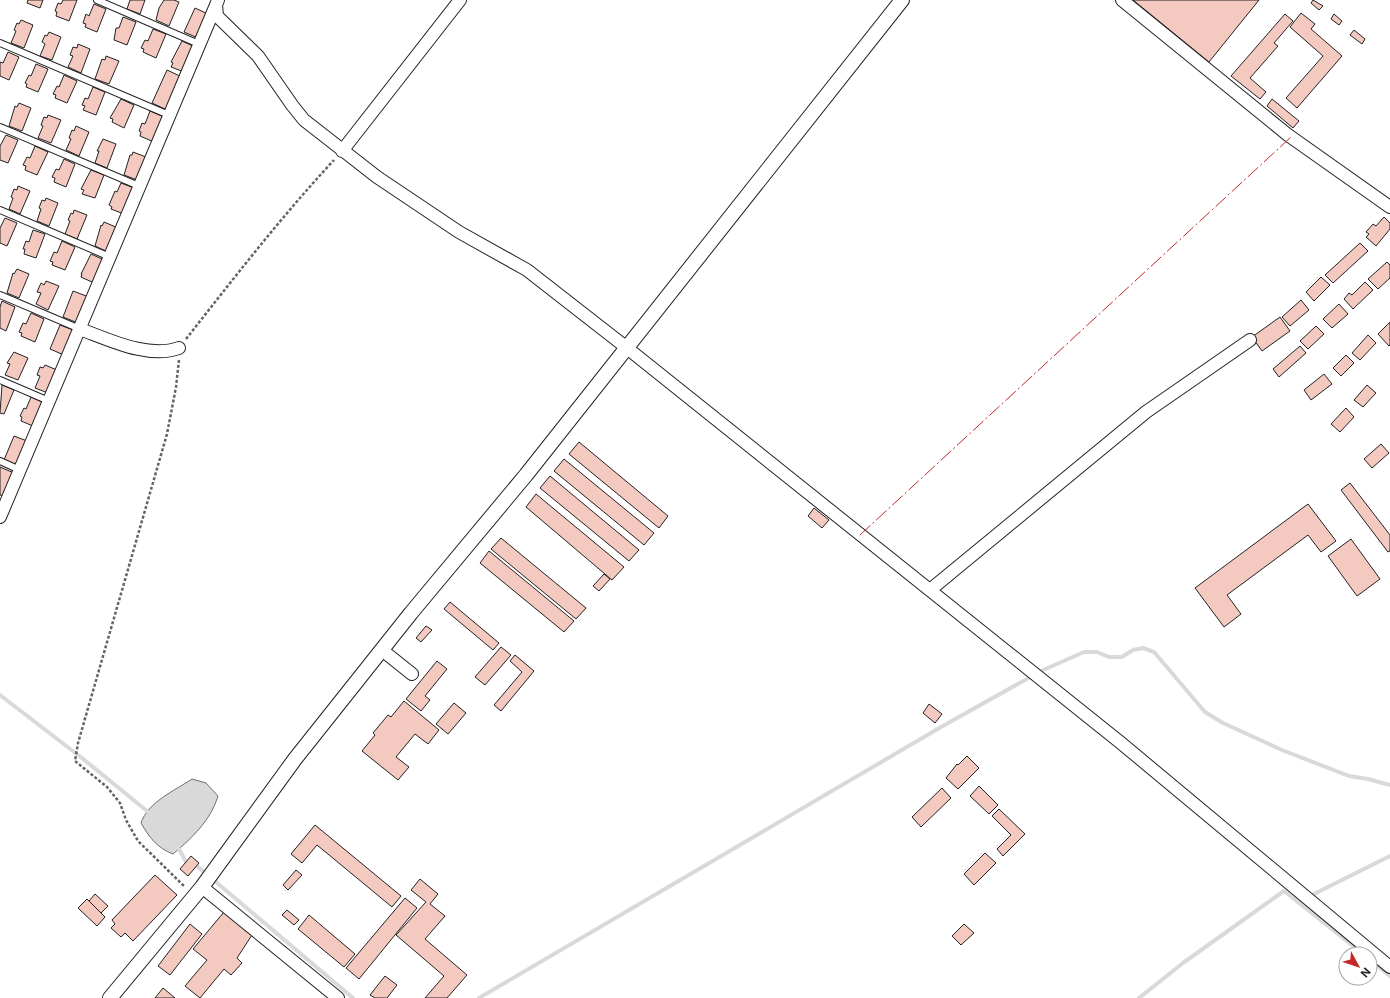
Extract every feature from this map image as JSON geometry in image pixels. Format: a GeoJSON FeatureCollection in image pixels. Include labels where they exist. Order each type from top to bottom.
{"type":"FeatureCollection","features":[{"type":"Feature","properties":{"kind":"street"},"geometry":{"type":"LineString","coordinates":[[342,151],[460,0]]}},
{"type":"Feature","properties":{"kind":"street"},"geometry":{"type":"LineString","coordinates":[[110,998],[198,891],[295,759],[382,650],[526,475],[902,0]]}},
{"type":"Feature","properties":{"kind":"street"},"geometry":{"type":"LineString","coordinates":[[1122,0],[1288,134],[1390,207]]}},
{"type":"Feature","properties":{"kind":"street"},"geometry":{"type":"LineString","coordinates":[[0,517],[217,2]]}},
{"type":"Feature","properties":{"kind":"street"},"geometry":{"type":"LineString","coordinates":[[217,2],[217,16],[258,56],[304,120],[377,177],[458,232],[526,270],[627,348],[1121,743],[1390,967]]}},
{"type":"Feature","properties":{"kind":"street"},"geometry":{"type":"LineString","coordinates":[[80,329],[140,349],[157,352],[170,352],[180,348]]}},
{"type":"Feature","properties":{"kind":"street"},"geometry":{"type":"LineString","coordinates":[[930,590],[1146,412],[1250,340]]}},
{"type":"Feature","properties":{"kind":"street"},"geometry":{"type":"LineString","coordinates":[[382,650],[412,674]]}},
{"type":"Feature","properties":{"kind":"street"},"geometry":{"type":"LineString","coordinates":[[198,891],[338,998]]}},
{"type":"Feature","properties":{"kind":"lane"},"geometry":{"type":"LineString","coordinates":[[97,0],[200,44]]}},
{"type":"Feature","properties":{"kind":"lane"},"geometry":{"type":"LineString","coordinates":[[0,43],[169,115]]}},
{"type":"Feature","properties":{"kind":"lane"},"geometry":{"type":"LineString","coordinates":[[0,127],[139,186]]}},
{"type":"Feature","properties":{"kind":"lane"},"geometry":{"type":"LineString","coordinates":[[0,210],[110,257]]}},
{"type":"Feature","properties":{"kind":"lane"},"geometry":{"type":"LineString","coordinates":[[0,295],[80,329]]}},
{"type":"Feature","properties":{"kind":"lane"},"geometry":{"type":"LineString","coordinates":[[0,380],[49,401]]}},
{"type":"Feature","properties":{"kind":"lane"},"geometry":{"type":"LineString","coordinates":[[0,461],[20,470]]}},
{"type":"Feature","properties":{"kind":"path"},"geometry":{"type":"LineString","coordinates":[[198,891],[138,842],[126,820],[120,803],[107,787],[75,761],[78,743],[166,434],[176,387],[180,348],[250,256],[304,192],[342,151]]}},
{"type":"Feature","properties":{"kind":"shaded area"},"geometry":{"type":"Polygon","coordinates":[[[192,779],[206,783],[218,796],[206,821],[187,842],[173,854],[162,849],[154,842],[141,823],[144,816],[155,803],[192,779]]]}},
{"type":"Feature","properties":{"kind":"building"},"geometry":{"type":"Polygon","coordinates":[[[28,0],[43,0],[40,8],[27,3],[28,0]]]}},
{"type":"Feature","properties":{"kind":"building"},"geometry":{"type":"Polygon","coordinates":[[[63,0],[77,0],[69,21],[56,16],[57,12],[55,11],[58,3],[61,4],[63,0]]]}},
{"type":"Feature","properties":{"kind":"building"},"geometry":{"type":"Polygon","coordinates":[[[130,0],[145,0],[140,14],[127,9],[130,0]]]}},
{"type":"Feature","properties":{"kind":"building"},"geometry":{"type":"Polygon","coordinates":[[[164,0],[174,0],[179,2],[169,26],[156,20],[159,8],[164,0]]]}},
{"type":"Feature","properties":{"kind":"building"},"geometry":{"type":"Polygon","coordinates":[[[1133,0],[1259,0],[1209,62],[1133,0]]]}},
{"type":"Feature","properties":{"kind":"building"},"geometry":{"type":"Polygon","coordinates":[[[1313,0],[1323,6],[1319,10],[1311,3],[1313,0]]]}},
{"type":"Feature","properties":{"kind":"building"},"geometry":{"type":"Polygon","coordinates":[[[94,4],[106,9],[97,32],[85,27],[86,24],[83,23],[86,14],[89,16],[94,4]]]}},
{"type":"Feature","properties":{"kind":"building"},"geometry":{"type":"Polygon","coordinates":[[[195,8],[208,14],[198,38],[184,32],[195,8]]]}},
{"type":"Feature","properties":{"kind":"building"},"geometry":{"type":"Polygon","coordinates":[[[1301,13],[1315,24],[1311,29],[1342,56],[1297,108],[1286,98],[1323,56],[1290,27],[1301,13]]]}},
{"type":"Feature","properties":{"kind":"building"},"geometry":{"type":"Polygon","coordinates":[[[1285,14],[1293,21],[1274,43],[1278,46],[1250,78],[1266,92],[1260,99],[1231,76],[1285,14]]]}},
{"type":"Feature","properties":{"kind":"building"},"geometry":{"type":"Polygon","coordinates":[[[1334,14],[1342,21],[1339,25],[1331,19],[1334,14]]]}},
{"type":"Feature","properties":{"kind":"building"},"geometry":{"type":"Polygon","coordinates":[[[123,17],[136,22],[127,45],[114,40],[116,28],[119,28],[123,17]]]}},
{"type":"Feature","properties":{"kind":"building"},"geometry":{"type":"Polygon","coordinates":[[[21,20],[33,25],[24,48],[11,43],[16,31],[14,30],[17,23],[19,24],[21,20]]]}},
{"type":"Feature","properties":{"kind":"building"},"geometry":{"type":"Polygon","coordinates":[[[153,29],[166,34],[156,58],[143,52],[144,49],[141,48],[145,40],[148,41],[153,29]]]}},
{"type":"Feature","properties":{"kind":"building"},"geometry":{"type":"Polygon","coordinates":[[[1354,30],[1365,39],[1362,44],[1350,35],[1354,30]]]}},
{"type":"Feature","properties":{"kind":"building"},"geometry":{"type":"Polygon","coordinates":[[[49,32],[61,37],[52,60],[40,56],[45,44],[42,42],[45,35],[47,36],[49,32]]]}},
{"type":"Feature","properties":{"kind":"building"},"geometry":{"type":"Polygon","coordinates":[[[182,41],[195,47],[184,72],[171,67],[173,63],[171,62],[182,41]]]}},
{"type":"Feature","properties":{"kind":"building"},"geometry":{"type":"Polygon","coordinates":[[[78,44],[90,49],[81,73],[68,67],[73,56],[70,55],[73,47],[77,48],[78,44]]]}},
{"type":"Feature","properties":{"kind":"building"},"geometry":{"type":"Polygon","coordinates":[[[8,52],[19,57],[9,80],[0,76],[0,62],[3,63],[8,52]]]}},
{"type":"Feature","properties":{"kind":"building"},"geometry":{"type":"Polygon","coordinates":[[[106,56],[119,61],[109,84],[95,79],[102,59],[105,60],[106,56]]]}},
{"type":"Feature","properties":{"kind":"building"},"geometry":{"type":"Polygon","coordinates":[[[36,64],[48,69],[38,92],[26,87],[27,84],[25,83],[29,75],[31,76],[36,64]]]}},
{"type":"Feature","properties":{"kind":"building"},"geometry":{"type":"Polygon","coordinates":[[[167,70],[182,77],[167,110],[152,103],[167,70]]]}},
{"type":"Feature","properties":{"kind":"building"},"geometry":{"type":"Polygon","coordinates":[[[64,75],[77,81],[67,103],[55,98],[56,95],[53,94],[57,86],[59,87],[64,75]]]}},
{"type":"Feature","properties":{"kind":"building"},"geometry":{"type":"Polygon","coordinates":[[[93,87],[105,92],[96,115],[83,110],[85,106],[82,105],[85,98],[88,99],[93,87]]]}},
{"type":"Feature","properties":{"kind":"building"},"geometry":{"type":"Polygon","coordinates":[[[121,99],[134,105],[124,128],[112,122],[113,119],[110,118],[121,99]]]}},
{"type":"Feature","properties":{"kind":"building"},"geometry":{"type":"Polygon","coordinates":[[[1272,99],[1299,121],[1293,128],[1267,106],[1272,99]]]}},
{"type":"Feature","properties":{"kind":"building"},"geometry":{"type":"Polygon","coordinates":[[[19,103],[31,108],[22,131],[9,126],[15,106],[17,107],[19,103]]]}},
{"type":"Feature","properties":{"kind":"building"},"geometry":{"type":"Polygon","coordinates":[[[150,111],[164,117],[154,142],[140,136],[141,132],[139,131],[142,123],[145,124],[150,111]]]}},
{"type":"Feature","properties":{"kind":"building"},"geometry":{"type":"Polygon","coordinates":[[[48,115],[61,120],[51,143],[38,138],[43,126],[41,125],[44,117],[47,118],[48,115]]]}},
{"type":"Feature","properties":{"kind":"building"},"geometry":{"type":"Polygon","coordinates":[[[76,126],[89,132],[79,156],[66,150],[71,139],[69,138],[72,130],[74,131],[76,126]]]}},
{"type":"Feature","properties":{"kind":"building"},"geometry":{"type":"Polygon","coordinates":[[[6,135],[18,140],[8,163],[0,160],[0,146],[6,135]]]}},
{"type":"Feature","properties":{"kind":"building"},"geometry":{"type":"Polygon","coordinates":[[[103,139],[116,144],[107,168],[95,163],[99,151],[97,151],[103,139]]]}},
{"type":"Feature","properties":{"kind":"building"},"geometry":{"type":"Polygon","coordinates":[[[35,146],[48,152],[37,175],[25,170],[26,166],[23,165],[27,157],[30,158],[35,146]]]}},
{"type":"Feature","properties":{"kind":"building"},"geometry":{"type":"Polygon","coordinates":[[[133,152],[146,157],[137,180],[124,175],[130,155],[132,155],[133,152]]]}},
{"type":"Feature","properties":{"kind":"building"},"geometry":{"type":"Polygon","coordinates":[[[64,159],[75,164],[66,187],[54,182],[55,178],[52,177],[56,169],[59,170],[64,159]]]}},
{"type":"Feature","properties":{"kind":"building"},"geometry":{"type":"Polygon","coordinates":[[[91,170],[104,175],[95,198],[82,194],[84,190],[81,189],[91,170]]]}},
{"type":"Feature","properties":{"kind":"building"},"geometry":{"type":"Polygon","coordinates":[[[121,183],[134,188],[124,214],[111,209],[112,207],[109,205],[115,191],[117,192],[121,183]]]}},
{"type":"Feature","properties":{"kind":"building"},"geometry":{"type":"Polygon","coordinates":[[[18,186],[30,191],[20,214],[9,209],[13,198],[11,197],[14,189],[17,190],[18,186]]]}},
{"type":"Feature","properties":{"kind":"building"},"geometry":{"type":"Polygon","coordinates":[[[46,198],[58,203],[49,226],[37,221],[42,200],[45,201],[46,198]]]}},
{"type":"Feature","properties":{"kind":"building"},"geometry":{"type":"Polygon","coordinates":[[[74,210],[87,215],[77,239],[65,234],[70,221],[68,220],[71,213],[73,214],[74,210]]]}},
{"type":"Feature","properties":{"kind":"building"},"geometry":{"type":"Polygon","coordinates":[[[1384,217],[1390,223],[1390,229],[1376,246],[1366,237],[1369,234],[1366,232],[1373,224],[1376,226],[1384,217]]]}},
{"type":"Feature","properties":{"kind":"building"},"geometry":{"type":"Polygon","coordinates":[[[5,218],[17,223],[7,246],[0,243],[0,228],[5,218]]]}},
{"type":"Feature","properties":{"kind":"building"},"geometry":{"type":"Polygon","coordinates":[[[104,222],[118,228],[108,252],[95,246],[101,225],[102,226],[104,222]]]}},
{"type":"Feature","properties":{"kind":"building"},"geometry":{"type":"Polygon","coordinates":[[[33,230],[45,234],[36,258],[24,254],[25,249],[23,249],[26,241],[29,242],[33,230]]]}},
{"type":"Feature","properties":{"kind":"building"},"geometry":{"type":"Polygon","coordinates":[[[62,241],[75,247],[65,270],[52,265],[53,262],[50,261],[54,252],[57,253],[62,241]]]}},
{"type":"Feature","properties":{"kind":"building"},"geometry":{"type":"Polygon","coordinates":[[[1360,243],[1368,251],[1333,283],[1325,275],[1360,243]]]}},
{"type":"Feature","properties":{"kind":"building"},"geometry":{"type":"Polygon","coordinates":[[[91,254],[104,260],[94,283],[81,277],[91,254]]]}},
{"type":"Feature","properties":{"kind":"building"},"geometry":{"type":"Polygon","coordinates":[[[1387,262],[1390,265],[1390,278],[1378,289],[1368,279],[1387,262]]]}},
{"type":"Feature","properties":{"kind":"building"},"geometry":{"type":"Polygon","coordinates":[[[17,269],[29,274],[19,298],[7,293],[13,273],[14,274],[17,269]]]}},
{"type":"Feature","properties":{"kind":"building"},"geometry":{"type":"Polygon","coordinates":[[[1321,277],[1330,285],[1314,301],[1306,292],[1321,277]]]}},
{"type":"Feature","properties":{"kind":"building"},"geometry":{"type":"Polygon","coordinates":[[[46,281],[59,286],[48,310],[36,304],[41,293],[37,292],[41,283],[44,285],[46,281]]]}},
{"type":"Feature","properties":{"kind":"building"},"geometry":{"type":"Polygon","coordinates":[[[1365,282],[1373,290],[1353,309],[1344,299],[1349,293],[1352,295],[1365,282]]]}},
{"type":"Feature","properties":{"kind":"building"},"geometry":{"type":"Polygon","coordinates":[[[73,291],[89,297],[78,323],[63,317],[73,291]]]}},
{"type":"Feature","properties":{"kind":"building"},"geometry":{"type":"Polygon","coordinates":[[[1301,300],[1309,310],[1290,326],[1282,317],[1301,300]]]}},
{"type":"Feature","properties":{"kind":"building"},"geometry":{"type":"Polygon","coordinates":[[[2,301],[15,307],[6,331],[0,328],[0,307],[2,301]]]}},
{"type":"Feature","properties":{"kind":"building"},"geometry":{"type":"Polygon","coordinates":[[[1339,304],[1348,314],[1332,328],[1323,319],[1339,304]]]}},
{"type":"Feature","properties":{"kind":"building"},"geometry":{"type":"Polygon","coordinates":[[[31,313],[44,319],[35,342],[21,336],[22,333],[19,332],[23,323],[26,324],[31,313]]]}},
{"type":"Feature","properties":{"kind":"building"},"geometry":{"type":"Polygon","coordinates":[[[1280,317],[1290,331],[1262,351],[1252,337],[1280,317]]]}},
{"type":"Feature","properties":{"kind":"building"},"geometry":{"type":"Polygon","coordinates":[[[1390,322],[1390,345],[1389,346],[1378,334],[1390,322]]]}},
{"type":"Feature","properties":{"kind":"building"},"geometry":{"type":"Polygon","coordinates":[[[60,325],[73,330],[64,355],[50,349],[60,325]]]}},
{"type":"Feature","properties":{"kind":"building"},"geometry":{"type":"Polygon","coordinates":[[[1316,326],[1324,334],[1308,349],[1300,341],[1316,326]]]}},
{"type":"Feature","properties":{"kind":"building"},"geometry":{"type":"Polygon","coordinates":[[[1368,335],[1376,343],[1360,360],[1352,353],[1368,335]]]}},
{"type":"Feature","properties":{"kind":"building"},"geometry":{"type":"Polygon","coordinates":[[[1300,346],[1306,353],[1279,377],[1273,369],[1300,346]]]}},
{"type":"Feature","properties":{"kind":"building"},"geometry":{"type":"Polygon","coordinates":[[[14,352],[28,358],[18,380],[5,375],[10,364],[7,363],[14,352]]]}},
{"type":"Feature","properties":{"kind":"building"},"geometry":{"type":"Polygon","coordinates":[[[1346,355],[1354,363],[1341,376],[1333,368],[1346,355]]]}},
{"type":"Feature","properties":{"kind":"building"},"geometry":{"type":"Polygon","coordinates":[[[45,365],[57,370],[48,393],[35,388],[40,376],[37,375],[40,367],[43,368],[45,365]]]}},
{"type":"Feature","properties":{"kind":"building"},"geometry":{"type":"Polygon","coordinates":[[[1324,374],[1332,384],[1311,400],[1304,390],[1324,374]]]}},
{"type":"Feature","properties":{"kind":"building"},"geometry":{"type":"Polygon","coordinates":[[[2,385],[14,390],[4,414],[0,413],[2,385]]]}},
{"type":"Feature","properties":{"kind":"building"},"geometry":{"type":"Polygon","coordinates":[[[1367,385],[1376,393],[1363,407],[1354,400],[1367,385]]]}},
{"type":"Feature","properties":{"kind":"building"},"geometry":{"type":"Polygon","coordinates":[[[31,397],[44,403],[33,426],[21,421],[22,417],[20,416],[24,408],[26,409],[31,397]]]}},
{"type":"Feature","properties":{"kind":"building"},"geometry":{"type":"Polygon","coordinates":[[[1346,408],[1354,417],[1340,432],[1331,424],[1346,408]]]}},
{"type":"Feature","properties":{"kind":"building"},"geometry":{"type":"Polygon","coordinates":[[[14,436],[27,441],[17,465],[4,460],[14,436]]]}},
{"type":"Feature","properties":{"kind":"building"},"geometry":{"type":"Polygon","coordinates":[[[579,442],[668,516],[659,528],[569,454],[579,442]]]}},
{"type":"Feature","properties":{"kind":"building"},"geometry":{"type":"Polygon","coordinates":[[[1381,444],[1389,453],[1372,468],[1364,459],[1381,444]]]}},
{"type":"Feature","properties":{"kind":"building"},"geometry":{"type":"Polygon","coordinates":[[[564,459],[654,533],[644,545],[554,471],[564,459]]]}},
{"type":"Feature","properties":{"kind":"building"},"geometry":{"type":"Polygon","coordinates":[[[0,467],[14,473],[4,496],[0,495],[0,467]]]}},
{"type":"Feature","properties":{"kind":"building"},"geometry":{"type":"Polygon","coordinates":[[[550,476],[639,550],[629,561],[540,488],[550,476]]]}},
{"type":"Feature","properties":{"kind":"building"},"geometry":{"type":"Polygon","coordinates":[[[1350,483],[1390,535],[1390,551],[1388,552],[1341,490],[1350,483]]]}},
{"type":"Feature","properties":{"kind":"building"},"geometry":{"type":"Polygon","coordinates":[[[536,494],[624,567],[612,580],[526,507],[536,494]]]}},
{"type":"Feature","properties":{"kind":"building"},"geometry":{"type":"Polygon","coordinates":[[[1308,504],[1336,541],[1321,552],[1308,535],[1227,595],[1241,614],[1224,627],[1195,588],[1308,504]]]}},
{"type":"Feature","properties":{"kind":"building"},"geometry":{"type":"Polygon","coordinates":[[[814,508],[829,520],[822,528],[808,516],[814,508]]]}},
{"type":"Feature","properties":{"kind":"building"},"geometry":{"type":"Polygon","coordinates":[[[501,538],[586,608],[576,619],[491,549],[501,538]]]}},
{"type":"Feature","properties":{"kind":"building"},"geometry":{"type":"Polygon","coordinates":[[[1351,539],[1380,579],[1357,596],[1328,556],[1351,539]]]}},
{"type":"Feature","properties":{"kind":"building"},"geometry":{"type":"Polygon","coordinates":[[[489,551],[574,621],[564,632],[480,563],[489,551]]]}},
{"type":"Feature","properties":{"kind":"building"},"geometry":{"type":"Polygon","coordinates":[[[604,574],[610,579],[599,591],[593,586],[604,574]]]}},
{"type":"Feature","properties":{"kind":"building"},"geometry":{"type":"Polygon","coordinates":[[[450,602],[499,643],[493,650],[444,609],[450,602]]]}},
{"type":"Feature","properties":{"kind":"building"},"geometry":{"type":"Polygon","coordinates":[[[426,626],[432,630],[421,642],[416,638],[426,626]]]}},
{"type":"Feature","properties":{"kind":"building"},"geometry":{"type":"Polygon","coordinates":[[[501,647],[511,655],[485,685],[475,677],[501,647]]]}},
{"type":"Feature","properties":{"kind":"building"},"geometry":{"type":"Polygon","coordinates":[[[515,655],[534,671],[501,711],[494,705],[522,672],[510,661],[515,655]]]}},
{"type":"Feature","properties":{"kind":"building"},"geometry":{"type":"Polygon","coordinates":[[[437,661],[447,669],[425,696],[430,700],[421,711],[406,699],[437,661]]]}},
{"type":"Feature","properties":{"kind":"building"},"geometry":{"type":"Polygon","coordinates":[[[404,701],[439,730],[428,744],[415,734],[396,757],[409,767],[398,780],[362,751],[375,735],[373,733],[388,715],[391,717],[404,701]]]}},
{"type":"Feature","properties":{"kind":"building"},"geometry":{"type":"Polygon","coordinates":[[[454,703],[466,713],[448,734],[436,724],[454,703]]]}},
{"type":"Feature","properties":{"kind":"building"},"geometry":{"type":"Polygon","coordinates":[[[929,704],[942,714],[935,723],[923,713],[929,704]]]}},
{"type":"Feature","properties":{"kind":"building"},"geometry":{"type":"Polygon","coordinates":[[[967,756],[979,768],[958,789],[946,778],[957,764],[958,765],[967,756]]]}},
{"type":"Feature","properties":{"kind":"building"},"geometry":{"type":"Polygon","coordinates":[[[979,786],[998,805],[989,814],[970,796],[979,786]]]}},
{"type":"Feature","properties":{"kind":"building"},"geometry":{"type":"Polygon","coordinates":[[[942,788],[951,798],[921,827],[912,817],[942,788]]]}},
{"type":"Feature","properties":{"kind":"building"},"geometry":{"type":"Polygon","coordinates":[[[999,809],[1025,834],[1003,856],[997,849],[1011,835],[992,816],[999,809]]]}},
{"type":"Feature","properties":{"kind":"building"},"geometry":{"type":"Polygon","coordinates":[[[315,825],[401,896],[392,907],[317,845],[302,863],[291,854],[315,825]]]}},
{"type":"Feature","properties":{"kind":"building"},"geometry":{"type":"Polygon","coordinates":[[[985,853],[996,863],[974,885],[964,874],[985,853]]]}},
{"type":"Feature","properties":{"kind":"building"},"geometry":{"type":"Polygon","coordinates":[[[191,856],[199,863],[188,876],[180,869],[191,856]]]}},
{"type":"Feature","properties":{"kind":"building"},"geometry":{"type":"Polygon","coordinates":[[[296,870],[302,875],[288,890],[283,885],[296,870]]]}},
{"type":"Feature","properties":{"kind":"building"},"geometry":{"type":"Polygon","coordinates":[[[155,875],[177,895],[133,941],[125,933],[121,937],[111,928],[115,924],[112,920],[155,875]]]}},
{"type":"Feature","properties":{"kind":"building"},"geometry":{"type":"Polygon","coordinates":[[[420,879],[438,894],[430,904],[445,916],[425,939],[467,975],[447,998],[425,998],[444,976],[396,935],[426,902],[411,890],[420,879]]]}},
{"type":"Feature","properties":{"kind":"building"},"geometry":{"type":"Polygon","coordinates":[[[95,894],[108,906],[101,913],[89,901],[95,894]]]}},
{"type":"Feature","properties":{"kind":"building"},"geometry":{"type":"Polygon","coordinates":[[[405,898],[417,908],[359,979],[346,968],[405,898]]]}},
{"type":"Feature","properties":{"kind":"building"},"geometry":{"type":"Polygon","coordinates":[[[87,899],[105,917],[97,926],[78,908],[87,899]]]}},
{"type":"Feature","properties":{"kind":"building"},"geometry":{"type":"Polygon","coordinates":[[[287,910],[299,920],[294,925],[282,915],[287,910]]]}},
{"type":"Feature","properties":{"kind":"building"},"geometry":{"type":"Polygon","coordinates":[[[224,912],[252,935],[237,958],[242,963],[231,975],[224,969],[200,998],[185,986],[207,960],[193,949],[224,912]]]}},
{"type":"Feature","properties":{"kind":"building"},"geometry":{"type":"Polygon","coordinates":[[[309,915],[355,954],[344,967],[298,929],[309,915]]]}},
{"type":"Feature","properties":{"kind":"building"},"geometry":{"type":"Polygon","coordinates":[[[190,924],[202,934],[170,975],[158,966],[190,924]]]}},
{"type":"Feature","properties":{"kind":"building"},"geometry":{"type":"Polygon","coordinates":[[[964,924],[974,933],[961,945],[952,936],[964,924]]]}},
{"type":"Feature","properties":{"kind":"building"},"geometry":{"type":"Polygon","coordinates":[[[385,976],[397,985],[387,998],[375,998],[370,995],[385,976]]]}},
{"type":"Feature","properties":{"kind":"building"},"geometry":{"type":"Polygon","coordinates":[[[163,988],[175,998],[155,998],[163,988]]]}},
{"type":"Feature","properties":{"kind":"waterway"},"geometry":{"type":"LineString","coordinates":[[479,998],[941,727],[1041,671],[1084,652],[1097,652],[1109,657],[1122,657],[1133,650],[1143,648],[1154,652],[1205,712],[1223,723],[1282,750],[1349,776],[1390,785]]}},
{"type":"Feature","properties":{"kind":"waterway"},"geometry":{"type":"LineString","coordinates":[[0,695],[82,758],[147,811]]}},
{"type":"Feature","properties":{"kind":"waterway"},"geometry":{"type":"LineString","coordinates":[[179,849],[186,862]]}},
{"type":"Feature","properties":{"kind":"waterway"},"geometry":{"type":"LineString","coordinates":[[1308,897],[1390,856]]}},
{"type":"Feature","properties":{"kind":"waterway"},"geometry":{"type":"LineString","coordinates":[[197,866],[353,998]]}},
{"type":"Feature","properties":{"kind":"waterway"},"geometry":{"type":"LineString","coordinates":[[1139,998],[1183,963],[1284,891],[1353,946]]}},
{"type":"Feature","properties":{"kind":"waterway"},"geometry":{"type":"LineString","coordinates":[[1378,966],[1390,976]]}},
{"type":"Feature","properties":{"kind":"power"},"geometry":{"type":"LineString","coordinates":[[860,535],[1291,137]]}}]}
